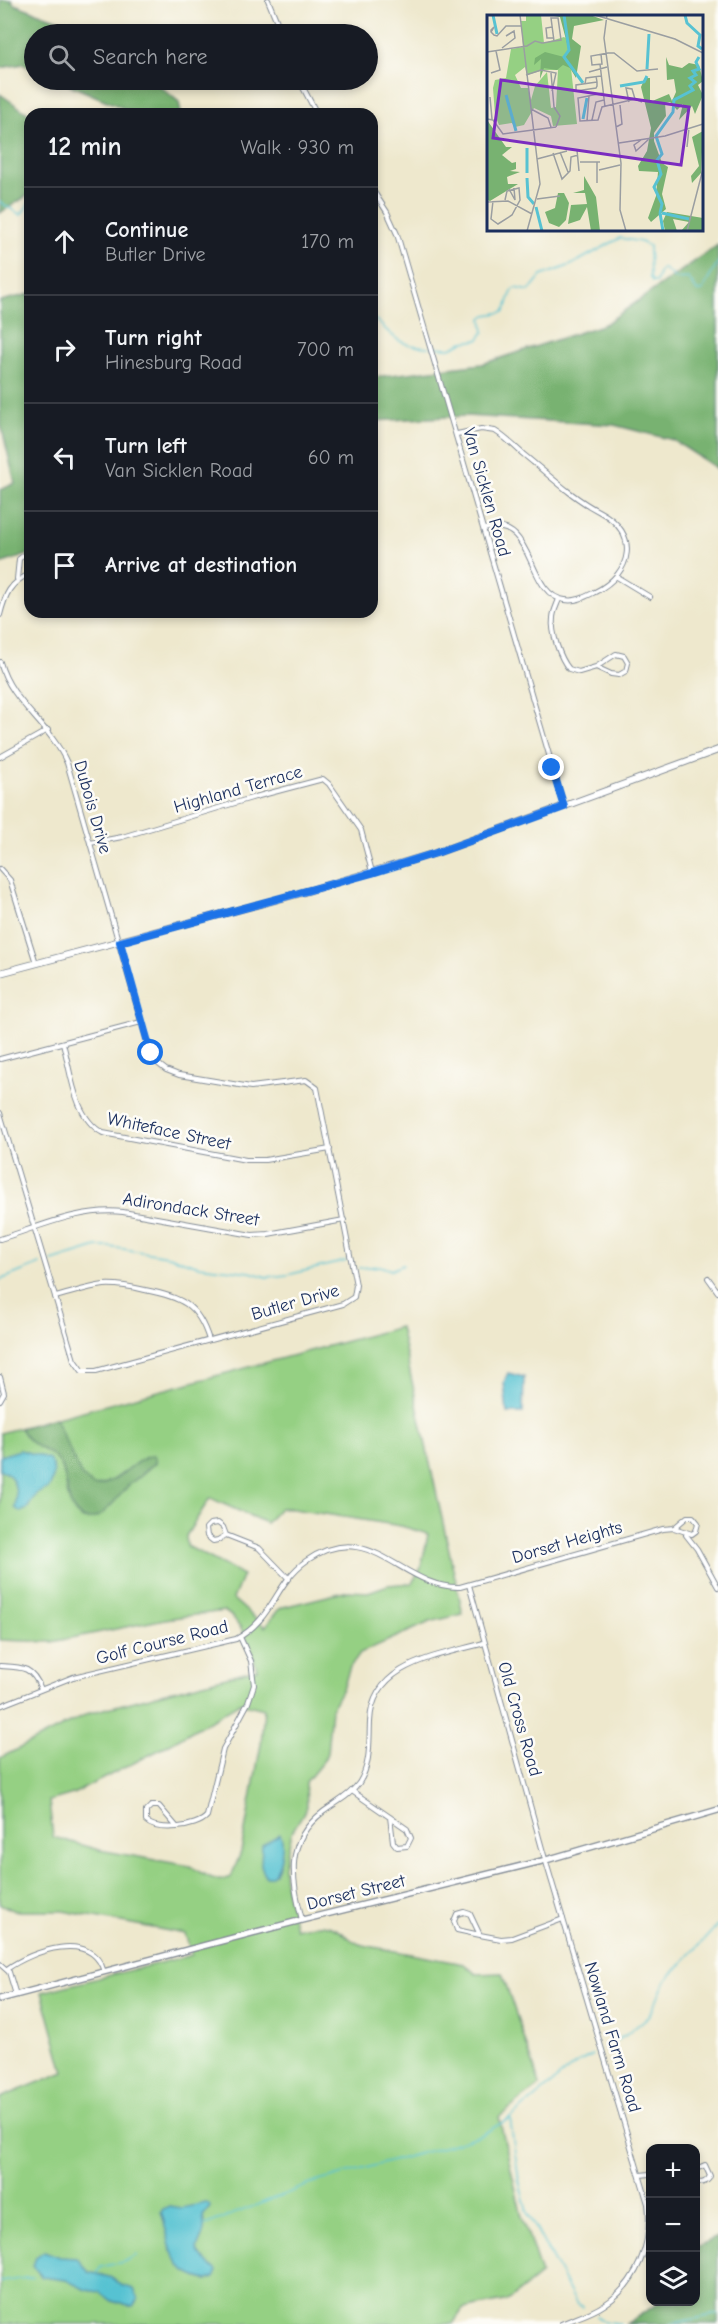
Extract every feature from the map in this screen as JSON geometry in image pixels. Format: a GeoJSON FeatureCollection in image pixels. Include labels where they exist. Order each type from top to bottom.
{"type":"FeatureCollection","features":[{"type":"Feature","properties":{"kind":"main road"},"geometry":{"type":"LineString","coordinates":[[0,973],[372,873],[436,853],[718,750]]}},
{"type":"Feature","properties":{"kind":"street"},"geometry":{"type":"LineString","coordinates":[[268,0],[278,24]]}},
{"type":"Feature","properties":{"kind":"street"},"geometry":{"type":"LineString","coordinates":[[304,90],[314,108]]}},
{"type":"Feature","properties":{"kind":"street","name":"Van Sicklen Road"},"geometry":{"type":"LineString","coordinates":[[378,198],[397,234],[564,807]]}},
{"type":"Feature","properties":{"kind":"street"},"geometry":{"type":"LineString","coordinates":[[456,434],[481,429],[495,431],[576,498],[609,518],[621,531],[626,548],[624,565],[617,577],[606,587],[573,601],[559,599],[545,587],[514,534],[501,526],[484,529]]}},
{"type":"Feature","properties":{"kind":"street"},"geometry":{"type":"LineString","coordinates":[[0,615],[8,593],[17,579],[19,559],[24,555]]}},
{"type":"Feature","properties":{"kind":"street"},"geometry":{"type":"LineString","coordinates":[[17,579],[24,576]]}},
{"type":"Feature","properties":{"kind":"street"},"geometry":{"type":"LineString","coordinates":[[617,577],[650,597]]}},
{"type":"Feature","properties":{"kind":"street"},"geometry":{"type":"LineString","coordinates":[[559,599],[552,622],[564,663],[569,669],[575,672],[596,667],[616,654],[624,656],[628,663],[626,671],[619,675],[596,667]]}},
{"type":"Feature","properties":{"kind":"street","name":"Dubois Drive"},"geometry":{"type":"LineString","coordinates":[[0,662],[2,673],[17,698],[48,730],[59,745],[67,763],[120,942]]}},
{"type":"Feature","properties":{"kind":"street"},"geometry":{"type":"LineString","coordinates":[[0,757],[48,730]]}},
{"type":"Feature","properties":{"kind":"street","name":"Highland Terrace"},"geometry":{"type":"LineString","coordinates":[[90,843],[122,837],[323,779],[359,827],[372,873]]}},
{"type":"Feature","properties":{"kind":"street"},"geometry":{"type":"LineString","coordinates":[[0,869],[10,880],[36,963]]}},
{"type":"Feature","properties":{"kind":"street","name":"Butler Drive"},"geometry":{"type":"LineString","coordinates":[[0,1113],[75,1364],[85,1372],[96,1371],[346,1303],[352,1299],[356,1285],[319,1092],[311,1082],[301,1080],[251,1087],[173,1073],[161,1066],[154,1059],[141,1022],[120,942]]}},
{"type":"Feature","properties":{"kind":"street"},"geometry":{"type":"LineString","coordinates":[[0,1059],[141,1022]]}},
{"type":"Feature","properties":{"kind":"street","name":"Whiteface Street"},"geometry":{"type":"LineString","coordinates":[[63,1042],[82,1112],[92,1125],[103,1133],[253,1161],[330,1149]]}},
{"type":"Feature","properties":{"kind":"street","name":"Adirondack Street"},"geometry":{"type":"LineString","coordinates":[[0,1239],[84,1214],[103,1211],[123,1212],[252,1235],[273,1234],[344,1220]]}},
{"type":"Feature","properties":{"kind":"street"},"geometry":{"type":"LineString","coordinates":[[708,1278],[716,1284],[718,1292]]}},
{"type":"Feature","properties":{"kind":"street"},"geometry":{"type":"LineString","coordinates":[[55,1297],[87,1288],[112,1285],[169,1295],[186,1303],[195,1311],[209,1340]]}},
{"type":"Feature","properties":{"kind":"street"},"geometry":{"type":"LineString","coordinates":[[0,1377],[4,1393],[0,1400]]}},
{"type":"Feature","properties":{"kind":"street","name":"Dorset Heights"},"geometry":{"type":"LineString","coordinates":[[469,1585],[657,1530],[674,1528],[684,1518],[693,1517],[698,1523],[698,1529],[692,1534],[686,1534]]}},
{"type":"Feature","properties":{"kind":"street"},"geometry":{"type":"LineString","coordinates":[[226,1535],[213,1541],[208,1538],[206,1530],[210,1524],[218,1523],[223,1527],[226,1535],[259,1548],[289,1579]]}},
{"type":"Feature","properties":{"kind":"street"},"geometry":{"type":"LineString","coordinates":[[674,1528],[686,1534],[718,1587]]}},
{"type":"Feature","properties":{"kind":"street","name":"Golf Course Road"},"geometry":{"type":"LineString","coordinates":[[0,1706],[73,1677],[223,1643],[240,1637],[263,1618],[289,1579],[302,1565],[321,1553],[352,1547],[382,1555],[437,1585],[452,1587],[469,1585]]}},
{"type":"Feature","properties":{"kind":"street","name":"Old Cross Road"},"geometry":{"type":"LineString","coordinates":[[469,1585],[546,1860]]}},
{"type":"Feature","properties":{"kind":"street"},"geometry":{"type":"LineString","coordinates":[[176,1826],[159,1806],[151,1806],[146,1811],[145,1819],[151,1825],[176,1826],[196,1825],[207,1816],[222,1749],[251,1697],[253,1669],[240,1637]]}},
{"type":"Feature","properties":{"kind":"street"},"geometry":{"type":"LineString","coordinates":[[302,1920],[293,1880],[296,1848],[313,1821],[352,1791],[364,1775],[372,1708],[376,1696],[388,1679],[406,1666],[484,1643]]}},
{"type":"Feature","properties":{"kind":"street"},"geometry":{"type":"LineString","coordinates":[[0,1666],[27,1669],[35,1676],[40,1689]]}},
{"type":"Feature","properties":{"kind":"street"},"geometry":{"type":"LineString","coordinates":[[352,1791],[390,1817],[409,1831],[411,1838],[407,1846],[400,1847],[393,1842],[390,1817]]}},
{"type":"Feature","properties":{"kind":"street","name":"Dorset Street"},"geometry":{"type":"LineString","coordinates":[[0,2000],[302,1920],[546,1860],[718,1810]]}},
{"type":"Feature","properties":{"kind":"street","name":"Nowland Farm Road"},"geometry":{"type":"LineString","coordinates":[[546,1860],[640,2175],[648,2204],[649,2230],[645,2248],[635,2272],[621,2290],[607,2303],[561,2324]]}},
{"type":"Feature","properties":{"kind":"street"},"geometry":{"type":"LineString","coordinates":[[480,1935],[470,1914],[464,1912],[457,1914],[454,1921],[457,1930],[480,1935],[501,1939],[512,1938],[532,1928],[563,1919]]}},
{"type":"Feature","properties":{"kind":"street"},"geometry":{"type":"LineString","coordinates":[[7,1969],[30,1956],[73,1946],[85,1948],[93,1953],[104,1971]]}},
{"type":"Feature","properties":{"kind":"street"},"geometry":{"type":"LineString","coordinates":[[0,1964],[7,1969],[16,1995]]}},
{"type":"Feature","properties":{"kind":"street"},"geometry":{"type":"LineString","coordinates":[[700,2167],[705,2165],[710,2176],[708,2180],[700,2183]]}},
{"type":"Feature","properties":{"kind":"street"},"geometry":{"type":"LineString","coordinates":[[640,2175],[646,2174]]}},
{"type":"Feature","properties":{"kind":"green space"},"geometry":{"type":"Polygon","coordinates":[[[0,0],[11,0],[14,4],[69,24],[24,24],[24,64],[0,68],[0,0]]]}},
{"type":"Feature","properties":{"kind":"green space"},"geometry":{"type":"Polygon","coordinates":[[[81,90],[164,90],[179,102],[180,108],[123,108],[81,90]]]}},
{"type":"Feature","properties":{"kind":"green space"},"geometry":{"type":"Polygon","coordinates":[[[0,94],[24,111],[24,198],[0,213],[0,94]]]}},
{"type":"Feature","properties":{"kind":"green space"},"geometry":{"type":"Polygon","coordinates":[[[718,245],[718,469],[673,440],[614,425],[467,416],[378,421],[378,377],[482,364],[605,324],[718,245]]]}},
{"type":"Feature","properties":{"kind":"green space"},"geometry":{"type":"Polygon","coordinates":[[[24,295],[24,556],[0,564],[0,490],[15,483],[0,421],[0,301],[24,295]]]}},
{"type":"Feature","properties":{"kind":"green space"},"geometry":{"type":"Polygon","coordinates":[[[400,1327],[463,1614],[430,1622],[360,1653],[350,1667],[344,1685],[331,1709],[327,1753],[306,1782],[307,1807],[292,1832],[284,1866],[285,1884],[296,1929],[312,1925],[328,1926],[363,1945],[464,1964],[476,1974],[502,1973],[540,2085],[499,2117],[521,2213],[541,2274],[509,2300],[463,2309],[453,2324],[0,2324],[0,2098],[64,2072],[42,1992],[192,1955],[185,1934],[63,1911],[15,1911],[0,1904],[0,1758],[89,1713],[257,1669],[241,1629],[224,1611],[165,1619],[52,1642],[0,1640],[0,1433],[400,1327]],[[210,1498],[186,1536],[187,1546],[243,1575],[233,1599],[265,1627],[283,1607],[348,1591],[368,1592],[388,1585],[412,1583],[421,1568],[428,1534],[401,1526],[287,1508],[280,1508],[266,1523],[210,1498]],[[240,1703],[159,1750],[73,1794],[49,1801],[53,1837],[99,1850],[190,1866],[214,1879],[231,1877],[241,1852],[261,1744],[264,1709],[240,1703]]]}},
{"type":"Feature","properties":{"kind":"green space"},"geometry":{"type":"Polygon","coordinates":[[[55,1418],[81,1475],[93,1486],[110,1481],[146,1458],[154,1455],[156,1462],[102,1513],[87,1519],[79,1516],[70,1503],[60,1464],[54,1457],[29,1440],[20,1428],[55,1418]]]}},
{"type":"Feature","properties":{"kind":"green space"},"geometry":{"type":"Polygon","coordinates":[[[718,2237],[718,2324],[626,2324],[654,2306],[700,2306],[700,2245],[718,2237]]]}},
{"type":"Feature","properties":{"kind":"water"},"geometry":{"type":"Polygon","coordinates":[[[508,1373],[524,1377],[523,1413],[507,1413],[504,1382],[508,1373]]]}},
{"type":"Feature","properties":{"kind":"water"},"geometry":{"type":"Polygon","coordinates":[[[20,1450],[49,1459],[54,1474],[49,1488],[36,1494],[27,1509],[21,1512],[15,1508],[16,1491],[13,1480],[0,1470],[0,1456],[20,1450]]]}},
{"type":"Feature","properties":{"kind":"water"},"geometry":{"type":"Polygon","coordinates":[[[280,1834],[282,1849],[278,1868],[272,1876],[265,1876],[261,1865],[262,1845],[280,1834]]]}},
{"type":"Feature","properties":{"kind":"water"},"geometry":{"type":"Polygon","coordinates":[[[206,2203],[210,2207],[203,2216],[203,2232],[197,2248],[198,2253],[217,2271],[214,2278],[207,2280],[194,2276],[177,2263],[161,2212],[170,2206],[182,2208],[206,2203]]]}},
{"type":"Feature","properties":{"kind":"water"},"geometry":{"type":"Polygon","coordinates":[[[44,2251],[60,2257],[76,2258],[89,2272],[113,2278],[121,2285],[134,2289],[138,2299],[133,2306],[128,2306],[112,2301],[100,2292],[86,2290],[66,2280],[42,2277],[33,2266],[36,2257],[44,2251]]]}},
{"type":"Feature","properties":{"kind":"waterway"},"geometry":{"type":"LineString","coordinates":[[0,202],[21,215],[24,211]]}},
{"type":"Feature","properties":{"kind":"waterway"},"geometry":{"type":"LineString","coordinates":[[432,347],[450,348],[463,342],[478,340],[484,332],[482,318],[486,315],[504,312],[515,288],[529,291],[541,276],[571,265],[620,238],[649,246],[652,282],[656,282],[663,268],[676,279],[688,278],[697,291],[702,291],[718,262]]}},
{"type":"Feature","properties":{"kind":"waterway"},"geometry":{"type":"LineString","coordinates":[[378,322],[400,341],[428,347]]}},
{"type":"Feature","properties":{"kind":"waterway"},"geometry":{"type":"LineString","coordinates":[[52,1261],[97,1247],[110,1247],[168,1256],[199,1266],[250,1272],[267,1277],[287,1275],[346,1261]]}},
{"type":"Feature","properties":{"kind":"waterway"},"geometry":{"type":"LineString","coordinates":[[0,1280],[40,1264]]}},
{"type":"Feature","properties":{"kind":"waterway"},"geometry":{"type":"LineString","coordinates":[[359,1268],[380,1266],[391,1270],[403,1265]]}},
{"type":"Feature","properties":{"kind":"waterway"},"geometry":{"type":"LineString","coordinates":[[605,2047],[626,2035],[649,2016],[666,1980],[718,1925]]}},
{"type":"Feature","properties":{"kind":"waterway"},"geometry":{"type":"LineString","coordinates":[[205,2225],[319,2181],[481,2135],[510,2118],[574,2065],[592,2055]]}},
{"type":"Feature","properties":{"kind":"waterway"},"geometry":{"type":"LineString","coordinates":[[510,2119],[519,2180],[527,2212],[576,2303],[583,2307]]}},
{"type":"Feature","properties":{"kind":"waterway"},"geometry":{"type":"LineString","coordinates":[[97,2273],[101,2267],[123,2262],[137,2255]]}},
{"type":"Feature","properties":{"kind":"waterway"},"geometry":{"type":"LineString","coordinates":[[0,2282],[33,2277]]}},
{"type":"Feature","properties":{"kind":"waterway"},"geometry":{"type":"LineString","coordinates":[[670,2324],[718,2314]]}},
{"type":"Feature","properties":{"kind":"waterway"},"geometry":{"type":"LineString","coordinates":[[596,2316],[604,2321],[620,2324]]}},
{"type":"Feature","properties":{"kind":"route"},"geometry":{"type":"LineString","coordinates":[[151,1053],[120,942],[372,873],[436,853],[564,807],[552,768]]}}]}
